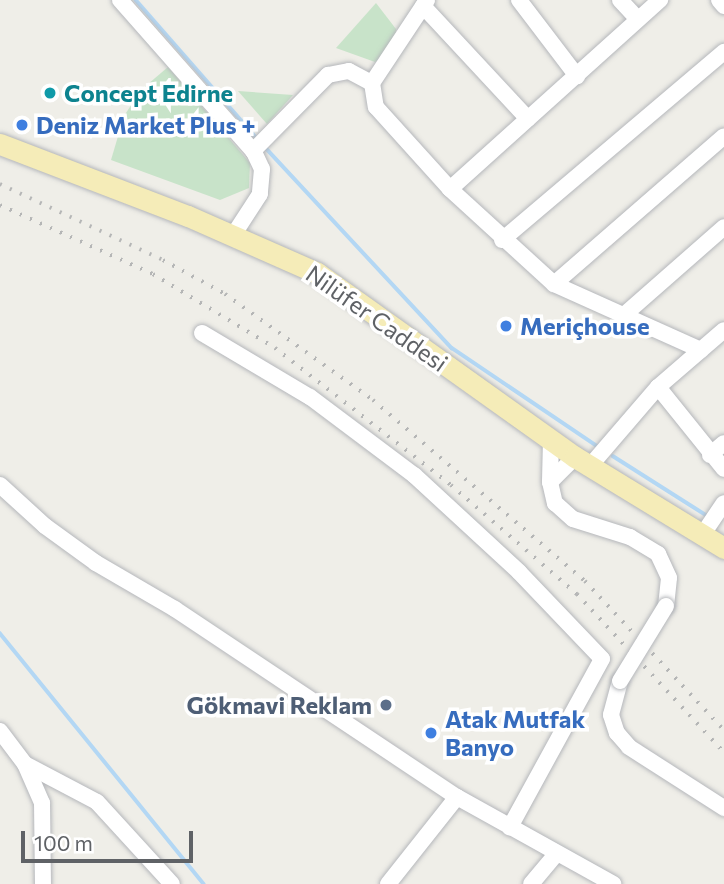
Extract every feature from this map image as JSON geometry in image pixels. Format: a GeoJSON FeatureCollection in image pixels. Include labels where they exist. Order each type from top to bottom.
{"type":"FeatureCollection","features":[{"type":"Feature","properties":{"kind":"main road","name":"Nilüfer Caddesi"},"geometry":{"type":"LineString","coordinates":[[0,144],[234,234],[317,274],[582,462],[724,548]]}},
{"type":"Feature","properties":{"kind":"street"},"geometry":{"type":"LineString","coordinates":[[120,0],[253,151],[262,169],[260,194],[234,234]]}},
{"type":"Feature","properties":{"kind":"street"},"geometry":{"type":"LineString","coordinates":[[519,0],[578,75]]}},
{"type":"Feature","properties":{"kind":"street"},"geometry":{"type":"LineString","coordinates":[[620,0],[638,19]]}},
{"type":"Feature","properties":{"kind":"street"},"geometry":{"type":"LineString","coordinates":[[450,189],[660,0]]}},
{"type":"Feature","properties":{"kind":"street"},"geometry":{"type":"LineString","coordinates":[[719,0],[724,6]]}},
{"type":"Feature","properties":{"kind":"street"},"geometry":{"type":"LineString","coordinates":[[528,119],[425,3],[372,83],[376,107],[450,189],[502,240],[554,284],[701,350]]}},
{"type":"Feature","properties":{"kind":"street"},"geometry":{"type":"LineString","coordinates":[[502,240],[724,52]]}},
{"type":"Feature","properties":{"kind":"street"},"geometry":{"type":"LineString","coordinates":[[253,151],[328,75],[349,71],[372,83]]}},
{"type":"Feature","properties":{"kind":"street"},"geometry":{"type":"LineString","coordinates":[[554,284],[724,136]]}},
{"type":"Feature","properties":{"kind":"street"},"geometry":{"type":"LineString","coordinates":[[624,315],[724,227]]}},
{"type":"Feature","properties":{"kind":"street"},"geometry":{"type":"LineString","coordinates":[[550,482],[582,462],[658,387],[724,330]]}},
{"type":"Feature","properties":{"kind":"street"},"geometry":{"type":"LineString","coordinates":[[202,333],[310,397],[414,475],[520,572],[602,659],[510,827]]}},
{"type":"Feature","properties":{"kind":"street"},"geometry":{"type":"LineString","coordinates":[[658,387],[710,455],[724,469]]}},
{"type":"Feature","properties":{"kind":"street"},"geometry":{"type":"LineString","coordinates":[[551,440],[550,482],[555,502],[573,519],[630,537],[658,554],[668,578],[666,606],[620,681],[611,715],[629,747],[724,808]]}},
{"type":"Feature","properties":{"kind":"street"},"geometry":{"type":"LineString","coordinates":[[710,455],[724,443]]}},
{"type":"Feature","properties":{"kind":"street"},"geometry":{"type":"LineString","coordinates":[[0,485],[96,563],[175,609],[457,797],[608,883]]}},
{"type":"Feature","properties":{"kind":"street"},"geometry":{"type":"LineString","coordinates":[[703,534],[724,503]]}},
{"type":"Feature","properties":{"kind":"street"},"geometry":{"type":"LineString","coordinates":[[0,731],[25,764],[42,803],[43,884]]}},
{"type":"Feature","properties":{"kind":"street"},"geometry":{"type":"LineString","coordinates":[[25,764],[97,802],[172,884]]}},
{"type":"Feature","properties":{"kind":"street"},"geometry":{"type":"LineString","coordinates":[[388,884],[457,797]]}},
{"type":"Feature","properties":{"kind":"street"},"geometry":{"type":"LineString","coordinates":[[531,884],[557,853]]}},
{"type":"Feature","properties":{"kind":"green space"},"geometry":{"type":"Polygon","coordinates":[[[376,3],[396,29],[396,38],[382,58],[375,62],[336,48],[376,3]]]}},
{"type":"Feature","properties":{"kind":"green space"},"geometry":{"type":"Polygon","coordinates":[[[168,67],[250,163],[249,188],[220,200],[111,160],[124,116],[141,90],[168,67]]]}},
{"type":"Feature","properties":{"kind":"green space"},"geometry":{"type":"Polygon","coordinates":[[[238,91],[293,95],[267,124],[238,91]]]}},
{"type":"Feature","properties":{"kind":"waterway"},"geometry":{"type":"LineString","coordinates":[[136,0],[257,138]]}},
{"type":"Feature","properties":{"kind":"waterway"},"geometry":{"type":"LineString","coordinates":[[264,146],[452,348],[596,445]]}},
{"type":"Feature","properties":{"kind":"waterway"},"geometry":{"type":"LineString","coordinates":[[613,456],[706,515]]}},
{"type":"Feature","properties":{"kind":"waterway"},"geometry":{"type":"LineString","coordinates":[[0,633],[204,884]]}},
{"type":"Feature","properties":{"kind":"railway"},"geometry":{"type":"LineString","coordinates":[[0,184],[163,260],[225,294],[373,400],[585,581],[724,730]]}},
{"type":"Feature","properties":{"kind":"railway"},"geometry":{"type":"LineString","coordinates":[[0,205],[153,274],[275,348],[451,485],[577,594],[724,752]]}},
{"type":"Feature","properties":{"kind":"place","name":"Concept Edirne"},"geometry":{"type":"Point","coordinates":[50,93]}},
{"type":"Feature","properties":{"kind":"place","name":"Deniz Market Plus +"},"geometry":{"type":"Point","coordinates":[22,125]}},
{"type":"Feature","properties":{"kind":"place","name":"Meriçhouse"},"geometry":{"type":"Point","coordinates":[506,326]}},
{"type":"Feature","properties":{"kind":"place","name":"Gökmavi Reklam"},"geometry":{"type":"Point","coordinates":[386,705]}},
{"type":"Feature","properties":{"kind":"place","name":"Atak Mutfak Banyo"},"geometry":{"type":"Point","coordinates":[431,733]}}]}
